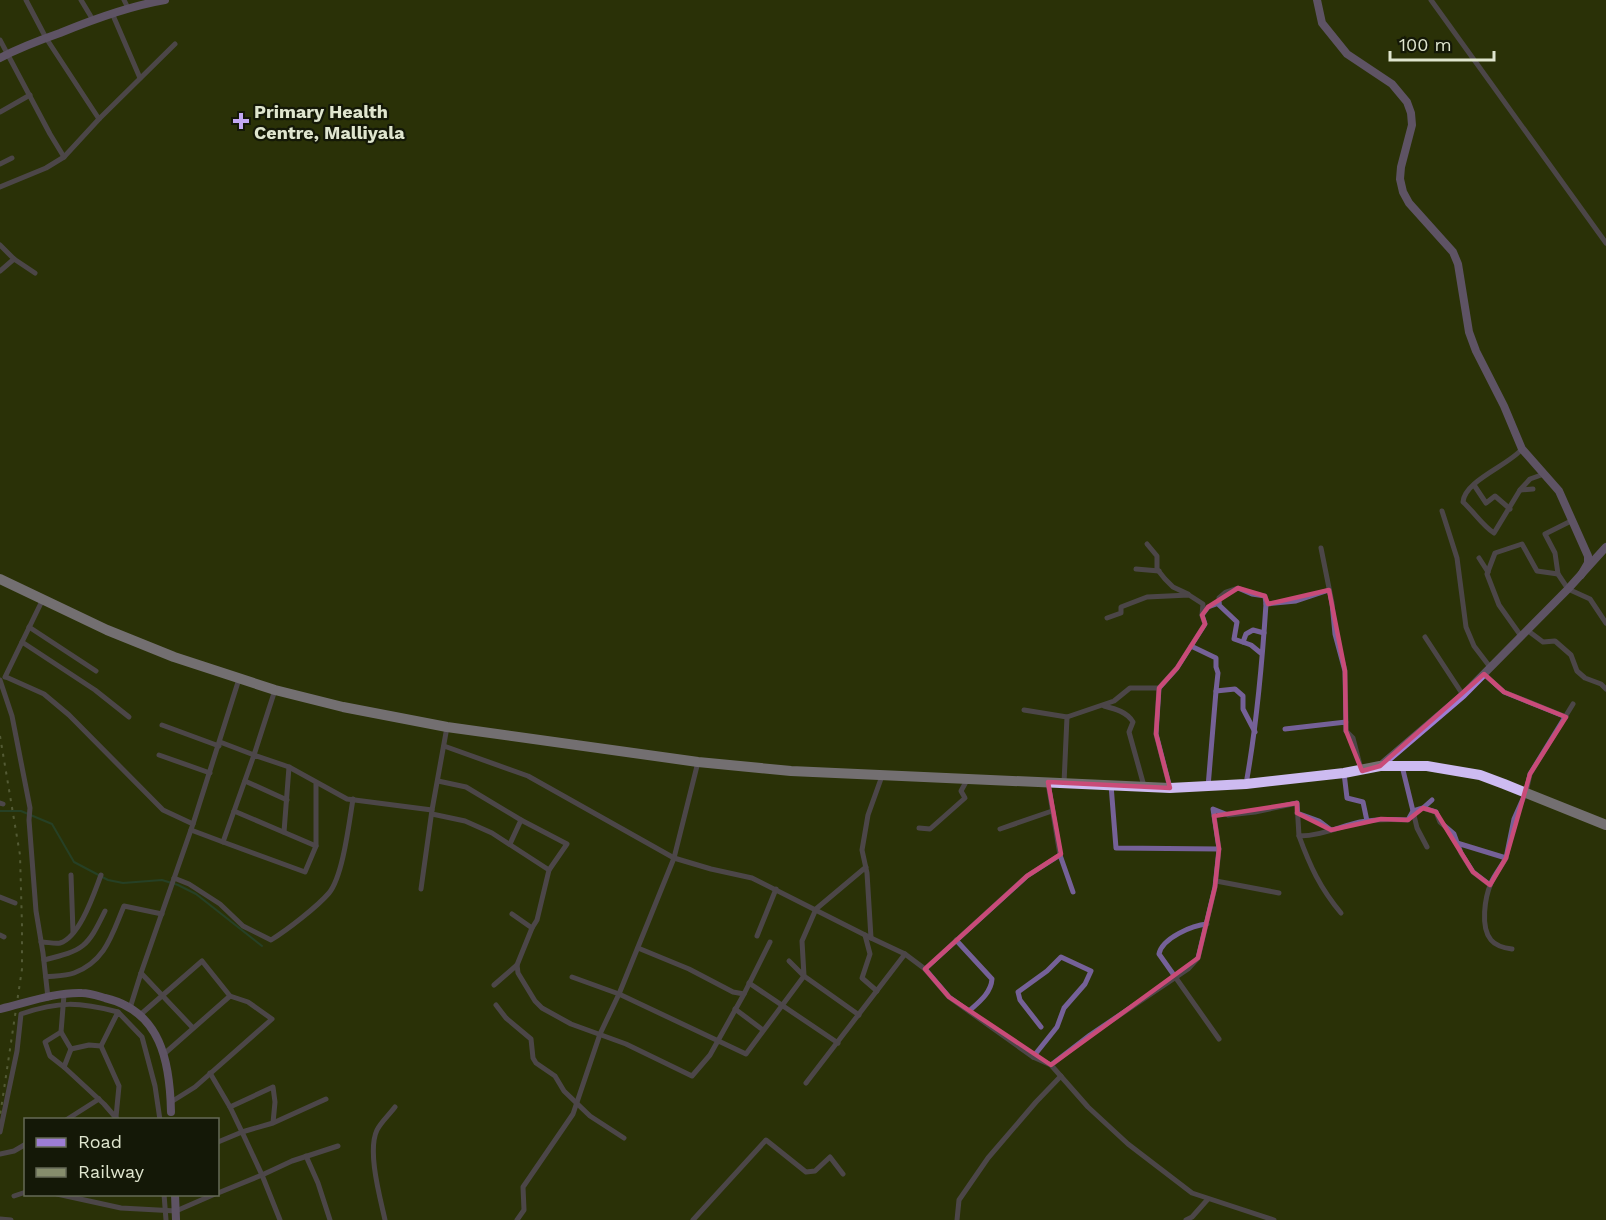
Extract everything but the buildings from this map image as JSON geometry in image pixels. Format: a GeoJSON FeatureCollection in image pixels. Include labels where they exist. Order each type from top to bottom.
{"type":"FeatureCollection","features":[{"type":"Feature","properties":{"kind":"highway"},"geometry":{"type":"LineString","coordinates":[[0,579],[42,601],[145,647],[275,690],[447,727],[698,762],[791,771],[1170,788],[1246,784],[1362,771],[1380,766],[1427,765],[1480,776],[1606,825]]}},
{"type":"Feature","properties":{"kind":"street"},"geometry":{"type":"LineString","coordinates":[[26,0],[46,38],[99,119]]}},
{"type":"Feature","properties":{"kind":"street"},"geometry":{"type":"LineString","coordinates":[[81,0],[93,20]]}},
{"type":"Feature","properties":{"kind":"street"},"geometry":{"type":"LineString","coordinates":[[124,0],[128,8]]}},
{"type":"Feature","properties":{"kind":"street"},"geometry":{"type":"LineString","coordinates":[[4,56],[112,13],[165,0]]}},
{"type":"Feature","properties":{"kind":"street"},"geometry":{"type":"LineString","coordinates":[[1317,0],[1322,23],[1347,54],[1392,84],[1407,102],[1412,125],[1401,167],[1400,179],[1403,192],[1409,203],[1453,252],[1458,264],[1469,332],[1476,351],[1504,406],[1522,449],[1559,491],[1588,556],[1588,563],[1581,575]]}},
{"type":"Feature","properties":{"kind":"street"},"geometry":{"type":"LineString","coordinates":[[1431,0],[1606,243]]}},
{"type":"Feature","properties":{"kind":"street"},"geometry":{"type":"LineString","coordinates":[[112,13],[140,78]]}},
{"type":"Feature","properties":{"kind":"street"},"geometry":{"type":"LineString","coordinates":[[0,40],[4,56],[30,95],[64,157]]}},
{"type":"Feature","properties":{"kind":"street"},"geometry":{"type":"LineString","coordinates":[[0,187],[46,168],[64,157],[175,44]]}},
{"type":"Feature","properties":{"kind":"street"},"geometry":{"type":"LineString","coordinates":[[0,112],[30,95]]}},
{"type":"Feature","properties":{"kind":"street"},"geometry":{"type":"LineString","coordinates":[[0,165],[12,158]]}},
{"type":"Feature","properties":{"kind":"street"},"geometry":{"type":"LineString","coordinates":[[0,245],[14,260],[35,273]]}},
{"type":"Feature","properties":{"kind":"street"},"geometry":{"type":"LineString","coordinates":[[0,271],[14,260]]}},
{"type":"Feature","properties":{"kind":"street"},"geometry":{"type":"LineString","coordinates":[[1522,449],[1516,456],[1496,467],[1474,485],[1463,496],[1463,502],[1494,533],[1530,478],[1544,474]]}},
{"type":"Feature","properties":{"kind":"street"},"geometry":{"type":"LineString","coordinates":[[1474,485],[1486,503],[1495,496],[1510,509]]}},
{"type":"Feature","properties":{"kind":"street"},"geometry":{"type":"LineString","coordinates":[[1520,490],[1533,489]]}},
{"type":"Feature","properties":{"kind":"street"},"geometry":{"type":"LineString","coordinates":[[1442,511],[1457,558],[1466,627],[1474,646],[1491,668]]}},
{"type":"Feature","properties":{"kind":"street"},"geometry":{"type":"LineString","coordinates":[[1571,521],[1545,534],[1555,553],[1558,574],[1568,589],[1590,599],[1606,623]]}},
{"type":"Feature","properties":{"kind":"street"},"geometry":{"type":"LineString","coordinates":[[1147,544],[1157,556],[1159,571],[1173,587],[1203,604],[1202,615],[1205,624],[1178,669],[1159,688],[1156,734],[1170,788]]}},
{"type":"Feature","properties":{"kind":"street"},"geometry":{"type":"LineString","coordinates":[[1488,572],[1495,553],[1522,544],[1537,571],[1558,574]]}},
{"type":"Feature","properties":{"kind":"street"},"geometry":{"type":"LineString","coordinates":[[1380,766],[1491,668],[1606,547]]}},
{"type":"Feature","properties":{"kind":"street"},"geometry":{"type":"LineString","coordinates":[[1322,548],[1335,634],[1345,671],[1346,731],[1353,738],[1362,771]]}},
{"type":"Feature","properties":{"kind":"street"},"geometry":{"type":"LineString","coordinates":[[1479,558],[1488,572],[1499,605],[1524,633],[1543,642],[1555,641],[1571,655],[1577,671],[1606,689]]}},
{"type":"Feature","properties":{"kind":"street"},"geometry":{"type":"LineString","coordinates":[[1136,569],[1159,571]]}},
{"type":"Feature","properties":{"kind":"street"},"geometry":{"type":"LineString","coordinates":[[1246,784],[1256,733],[1266,604],[1265,596],[1238,588],[1226,592],[1220,598],[1219,605],[1237,622],[1233,639],[1251,645],[1262,654]]}},
{"type":"Feature","properties":{"kind":"street"},"geometry":{"type":"LineString","coordinates":[[1266,604],[1296,601],[1329,590]]}},
{"type":"Feature","properties":{"kind":"street"},"geometry":{"type":"LineString","coordinates":[[1107,618],[1121,613],[1121,607],[1147,597],[1189,595]]}},
{"type":"Feature","properties":{"kind":"street"},"geometry":{"type":"LineString","coordinates":[[42,601],[2,679],[12,716],[30,808],[36,911],[48,998]]}},
{"type":"Feature","properties":{"kind":"street"},"geometry":{"type":"LineString","coordinates":[[1202,615],[1208,607],[1219,603]]}},
{"type":"Feature","properties":{"kind":"street"},"geometry":{"type":"LineString","coordinates":[[29,627],[96,671]]}},
{"type":"Feature","properties":{"kind":"street"},"geometry":{"type":"LineString","coordinates":[[1243,642],[1246,634],[1253,630],[1264,633]]}},
{"type":"Feature","properties":{"kind":"street"},"geometry":{"type":"LineString","coordinates":[[1425,637],[1463,695]]}},
{"type":"Feature","properties":{"kind":"street"},"geometry":{"type":"LineString","coordinates":[[22,642],[95,690],[129,717]]}},
{"type":"Feature","properties":{"kind":"street"},"geometry":{"type":"LineString","coordinates":[[1191,645],[1216,658],[1218,673],[1208,787]]}},
{"type":"Feature","properties":{"kind":"street"},"geometry":{"type":"LineString","coordinates":[[1484,674],[1504,692],[1566,717]]}},
{"type":"Feature","properties":{"kind":"street"},"geometry":{"type":"LineString","coordinates":[[130,1008],[210,773],[239,677]]}},
{"type":"Feature","properties":{"kind":"street"},"geometry":{"type":"LineString","coordinates":[[2,679],[44,694],[69,715],[163,810],[223,842],[272,859],[303,873],[306,871],[316,846],[316,784]]}},
{"type":"Feature","properties":{"kind":"street"},"geometry":{"type":"LineString","coordinates":[[1024,710],[1067,717],[1114,701],[1130,688],[1151,686],[1159,688]]}},
{"type":"Feature","properties":{"kind":"street"},"geometry":{"type":"LineString","coordinates":[[1216,691],[1235,689],[1243,696],[1243,709],[1256,733]]}},
{"type":"Feature","properties":{"kind":"street"},"geometry":{"type":"LineString","coordinates":[[223,842],[275,690]]}},
{"type":"Feature","properties":{"kind":"street"},"geometry":{"type":"LineString","coordinates":[[1512,949],[1501,947],[1492,942],[1488,936],[1485,925],[1490,885],[1506,858],[1514,819],[1526,792],[1530,774],[1573,704]]}},
{"type":"Feature","properties":{"kind":"street"},"geometry":{"type":"LineString","coordinates":[[1102,706],[1118,710],[1130,717],[1133,722],[1129,732],[1144,786]]}},
{"type":"Feature","properties":{"kind":"street"},"geometry":{"type":"LineString","coordinates":[[1064,783],[1067,717]]}},
{"type":"Feature","properties":{"kind":"street"},"geometry":{"type":"LineString","coordinates":[[1285,729],[1346,722]]}},
{"type":"Feature","properties":{"kind":"street"},"geometry":{"type":"LineString","coordinates":[[162,725],[289,767],[316,784],[347,799],[432,812],[465,821],[510,843],[549,870]]}},
{"type":"Feature","properties":{"kind":"street"},"geometry":{"type":"LineString","coordinates":[[422,889],[432,812],[447,727]]}},
{"type":"Feature","properties":{"kind":"street"},"geometry":{"type":"LineString","coordinates":[[444,746],[528,776],[674,858],[752,878],[905,954],[925,969],[949,997],[1033,1056],[1052,1065],[1088,1107],[1128,1144],[1192,1193],[1274,1220]]}},
{"type":"Feature","properties":{"kind":"street"},"geometry":{"type":"LineString","coordinates":[[159,755],[210,773]]}},
{"type":"Feature","properties":{"kind":"street"},"geometry":{"type":"LineString","coordinates":[[517,1220],[524,1210],[524,1187],[573,1114],[600,1034],[619,994],[674,858],[698,762]]}},
{"type":"Feature","properties":{"kind":"street"},"geometry":{"type":"LineString","coordinates":[[1402,766],[1417,828],[1427,847]]}},
{"type":"Feature","properties":{"kind":"street"},"geometry":{"type":"LineString","coordinates":[[284,832],[289,767]]}},
{"type":"Feature","properties":{"kind":"street"},"geometry":{"type":"LineString","coordinates":[[1344,773],[1347,798],[1363,802],[1367,821]]}},
{"type":"Feature","properties":{"kind":"street"},"geometry":{"type":"LineString","coordinates":[[877,991],[862,978],[870,954],[866,867],[862,850],[868,815],[882,774]]}},
{"type":"Feature","properties":{"kind":"street"},"geometry":{"type":"LineString","coordinates":[[920,828],[930,829],[965,798],[961,791],[968,778]]}},
{"type":"Feature","properties":{"kind":"street"},"geometry":{"type":"LineString","coordinates":[[245,781],[287,800]]}},
{"type":"Feature","properties":{"kind":"street"},"geometry":{"type":"LineString","coordinates":[[438,781],[466,787],[567,844],[549,870],[537,920],[517,965],[494,985]]}},
{"type":"Feature","properties":{"kind":"street"},"geometry":{"type":"LineString","coordinates":[[1048,782],[1060,855],[1073,892]]}},
{"type":"Feature","properties":{"kind":"street"},"geometry":{"type":"LineString","coordinates":[[1111,785],[1116,848],[1219,849]]}},
{"type":"Feature","properties":{"kind":"street"},"geometry":{"type":"LineString","coordinates":[[174,878],[189,884],[220,903],[243,926],[271,940],[329,893],[337,878],[346,841],[352,799]]}},
{"type":"Feature","properties":{"kind":"street"},"geometry":{"type":"LineString","coordinates":[[1299,836],[1312,836],[1367,821],[1408,820],[1413,811],[1423,808],[1432,800]]}},
{"type":"Feature","properties":{"kind":"street"},"geometry":{"type":"LineString","coordinates":[[1052,1065],[1090,1035],[1195,963],[1207,924],[1216,881],[1219,849],[1213,809],[1228,815],[1297,803],[1299,836],[1311,870],[1325,895],[1341,913]]}},
{"type":"Feature","properties":{"kind":"street"},"geometry":{"type":"LineString","coordinates":[[1423,808],[1436,812],[1440,822],[1454,834],[1461,853],[1473,872],[1490,885]]}},
{"type":"Feature","properties":{"kind":"street"},"geometry":{"type":"LineString","coordinates":[[234,811],[316,846]]}},
{"type":"Feature","properties":{"kind":"street"},"geometry":{"type":"LineString","coordinates":[[1000,829],[1053,811]]}},
{"type":"Feature","properties":{"kind":"street"},"geometry":{"type":"LineString","coordinates":[[1297,813],[1319,821],[1330,830]]}},
{"type":"Feature","properties":{"kind":"street"},"geometry":{"type":"LineString","coordinates":[[510,843],[521,820]]}},
{"type":"Feature","properties":{"kind":"street"},"geometry":{"type":"LineString","coordinates":[[1457,843],[1506,858]]}},
{"type":"Feature","properties":{"kind":"street"},"geometry":{"type":"LineString","coordinates":[[925,969],[1027,876],[1060,855]]}},
{"type":"Feature","properties":{"kind":"street"},"geometry":{"type":"LineString","coordinates":[[572,977],[619,994],[746,1054],[804,976],[802,941],[816,909],[866,867]]}},
{"type":"Feature","properties":{"kind":"street"},"geometry":{"type":"LineString","coordinates":[[70,875],[73,932]]}},
{"type":"Feature","properties":{"kind":"street"},"geometry":{"type":"LineString","coordinates":[[41,942],[60,943],[68,938],[83,920],[100,875]]}},
{"type":"Feature","properties":{"kind":"street"},"geometry":{"type":"LineString","coordinates":[[1216,881],[1279,893]]}},
{"type":"Feature","properties":{"kind":"street"},"geometry":{"type":"LineString","coordinates":[[757,936],[776,889]]}},
{"type":"Feature","properties":{"kind":"street"},"geometry":{"type":"LineString","coordinates":[[0,897],[15,903]]}},
{"type":"Feature","properties":{"kind":"street"},"geometry":{"type":"LineString","coordinates":[[46,977],[74,973],[98,958],[106,949],[124,906],[162,915]]}},
{"type":"Feature","properties":{"kind":"street"},"geometry":{"type":"LineString","coordinates":[[44,960],[70,954],[84,946],[105,910]]}},
{"type":"Feature","properties":{"kind":"street"},"geometry":{"type":"LineString","coordinates":[[512,914],[532,928]]}},
{"type":"Feature","properties":{"kind":"street"},"geometry":{"type":"LineString","coordinates":[[1207,924],[1186,929],[1160,949],[1159,954],[1219,1039]]}},
{"type":"Feature","properties":{"kind":"street"},"geometry":{"type":"LineString","coordinates":[[956,940],[992,979],[985,996],[969,1011]]}},
{"type":"Feature","properties":{"kind":"street"},"geometry":{"type":"LineString","coordinates":[[517,965],[518,973],[535,1001],[542,1008],[571,1024],[626,1044],[692,1076],[710,1055],[770,942]]}},
{"type":"Feature","properties":{"kind":"street"},"geometry":{"type":"LineString","coordinates":[[638,948],[690,969],[733,993],[744,994]]}},
{"type":"Feature","properties":{"kind":"street"},"geometry":{"type":"LineString","coordinates":[[806,1083],[905,954]]}},
{"type":"Feature","properties":{"kind":"street"},"geometry":{"type":"LineString","coordinates":[[1033,1056],[1057,1027],[1064,1008],[1085,984],[1091,971],[1061,957],[1018,992],[1020,1000],[1041,1027]]}},
{"type":"Feature","properties":{"kind":"street"},"geometry":{"type":"LineString","coordinates":[[789,961],[804,976],[859,1015]]}},
{"type":"Feature","properties":{"kind":"street"},"geometry":{"type":"LineString","coordinates":[[140,1016],[202,962],[230,996],[248,1002],[272,1019],[195,1087],[171,1102]]}},
{"type":"Feature","properties":{"kind":"street"},"geometry":{"type":"LineString","coordinates":[[141,973],[193,1028]]}},
{"type":"Feature","properties":{"kind":"street"},"geometry":{"type":"LineString","coordinates":[[749,983],[838,1043]]}},
{"type":"Feature","properties":{"kind":"street"},"geometry":{"type":"LineString","coordinates":[[0,1132],[17,1051],[21,1014],[83,993],[120,1001],[140,1016],[154,1032],[164,1054],[170,1078],[171,1116]]}},
{"type":"Feature","properties":{"kind":"street"},"geometry":{"type":"LineString","coordinates":[[164,1054],[230,996]]}},
{"type":"Feature","properties":{"kind":"street"},"geometry":{"type":"LineString","coordinates":[[0,1009],[48,998],[64,999],[118,1012],[142,1037],[155,1086],[160,1118]]}},
{"type":"Feature","properties":{"kind":"street"},"geometry":{"type":"LineString","coordinates":[[64,999],[61,1032],[71,1048]]}},
{"type":"Feature","properties":{"kind":"street"},"geometry":{"type":"LineString","coordinates":[[496,1005],[506,1018],[531,1040],[533,1058],[536,1063],[555,1076],[564,1091],[590,1116],[624,1138]]}},
{"type":"Feature","properties":{"kind":"street"},"geometry":{"type":"LineString","coordinates":[[735,1009],[763,1030]]}},
{"type":"Feature","properties":{"kind":"street"},"geometry":{"type":"LineString","coordinates":[[101,1046],[118,1012]]}},
{"type":"Feature","properties":{"kind":"street"},"geometry":{"type":"LineString","coordinates":[[61,1032],[45,1042],[50,1056],[117,1118]]}},
{"type":"Feature","properties":{"kind":"street"},"geometry":{"type":"LineString","coordinates":[[71,1048],[101,1046]]}},
{"type":"Feature","properties":{"kind":"street"},"geometry":{"type":"LineString","coordinates":[[101,1046],[119,1086],[117,1118]]}},
{"type":"Feature","properties":{"kind":"street"},"geometry":{"type":"LineString","coordinates":[[64,1067],[71,1048]]}},
{"type":"Feature","properties":{"kind":"street"},"geometry":{"type":"LineString","coordinates":[[210,1073],[242,1132],[280,1220]]}},
{"type":"Feature","properties":{"kind":"street"},"geometry":{"type":"LineString","coordinates":[[957,1220],[959,1200],[988,1158],[1061,1076]]}},
{"type":"Feature","properties":{"kind":"street"},"geometry":{"type":"LineString","coordinates":[[230,1107],[273,1087],[275,1102],[273,1123]]}},
{"type":"Feature","properties":{"kind":"street"},"geometry":{"type":"LineString","coordinates":[[68,1118],[99,1099]]}},
{"type":"Feature","properties":{"kind":"street"},"geometry":{"type":"LineString","coordinates":[[219,1142],[273,1123],[326,1099]]}},
{"type":"Feature","properties":{"kind":"street"},"geometry":{"type":"LineString","coordinates":[[385,1220],[374,1157],[374,1141],[378,1130],[395,1107]]}},
{"type":"Feature","properties":{"kind":"street"},"geometry":{"type":"LineString","coordinates":[[693,1220],[766,1140],[806,1172],[815,1171],[830,1157],[843,1174]]}},
{"type":"Feature","properties":{"kind":"street"},"geometry":{"type":"LineString","coordinates":[[0,1154],[24,1145]]}},
{"type":"Feature","properties":{"kind":"street"},"geometry":{"type":"LineString","coordinates":[[219,1193],[306,1156],[338,1146]]}},
{"type":"Feature","properties":{"kind":"street"},"geometry":{"type":"LineString","coordinates":[[306,1156],[330,1220]]}},
{"type":"Feature","properties":{"kind":"street"},"geometry":{"type":"LineString","coordinates":[[14,1196],[24,1193]]}},
{"type":"Feature","properties":{"kind":"street"},"geometry":{"type":"LineString","coordinates":[[66,1196],[121,1208],[165,1211],[176,1216]]}},
{"type":"Feature","properties":{"kind":"street"},"geometry":{"type":"LineString","coordinates":[[163,1196],[166,1220]]}},
{"type":"Feature","properties":{"kind":"street"},"geometry":{"type":"LineString","coordinates":[[175,1196],[176,1216]]}},
{"type":"Feature","properties":{"kind":"street"},"geometry":{"type":"LineString","coordinates":[[176,1216],[212,1196]]}},
{"type":"Feature","properties":{"kind":"street"},"geometry":{"type":"LineString","coordinates":[[1186,1220],[1192,1217],[1208,1199]]}},
{"type":"Feature","properties":{"kind":"street"},"geometry":{"type":"LineString","coordinates":[[0,1219],[11,1220]]}},
{"type":"Feature","properties":{"kind":"highlighted area"},"geometry":{"type":"Polygon","coordinates":[[[1238,588],[1265,596],[1268,604],[1329,590],[1345,671],[1346,731],[1362,771],[1380,766],[1484,674],[1504,692],[1566,717],[1530,774],[1506,858],[1490,885],[1473,872],[1436,812],[1423,808],[1408,820],[1381,819],[1331,830],[1297,813],[1297,803],[1214,816],[1219,849],[1215,887],[1198,958],[1051,1065],[949,997],[925,969],[1027,876],[1061,854],[1048,782],[1170,788],[1156,734],[1159,688],[1177,668],[1205,624],[1202,615],[1208,607],[1238,588]]]}},
{"type":"Feature","properties":{"kind":"waterway"},"geometry":{"type":"LineString","coordinates":[[0,811],[21,811],[52,824],[74,862],[108,880],[123,883],[162,880],[196,894],[262,946]]}},
{"type":"Feature","properties":{"kind":"railway"},"geometry":{"type":"LineString","coordinates":[[0,736],[20,855],[22,925],[22,969],[0,1116]]}},
{"type":"Feature","properties":{"kind":"place","name":"Primary Health Centre, Malliyala"},"geometry":{"type":"Point","coordinates":[241,121]}}]}
